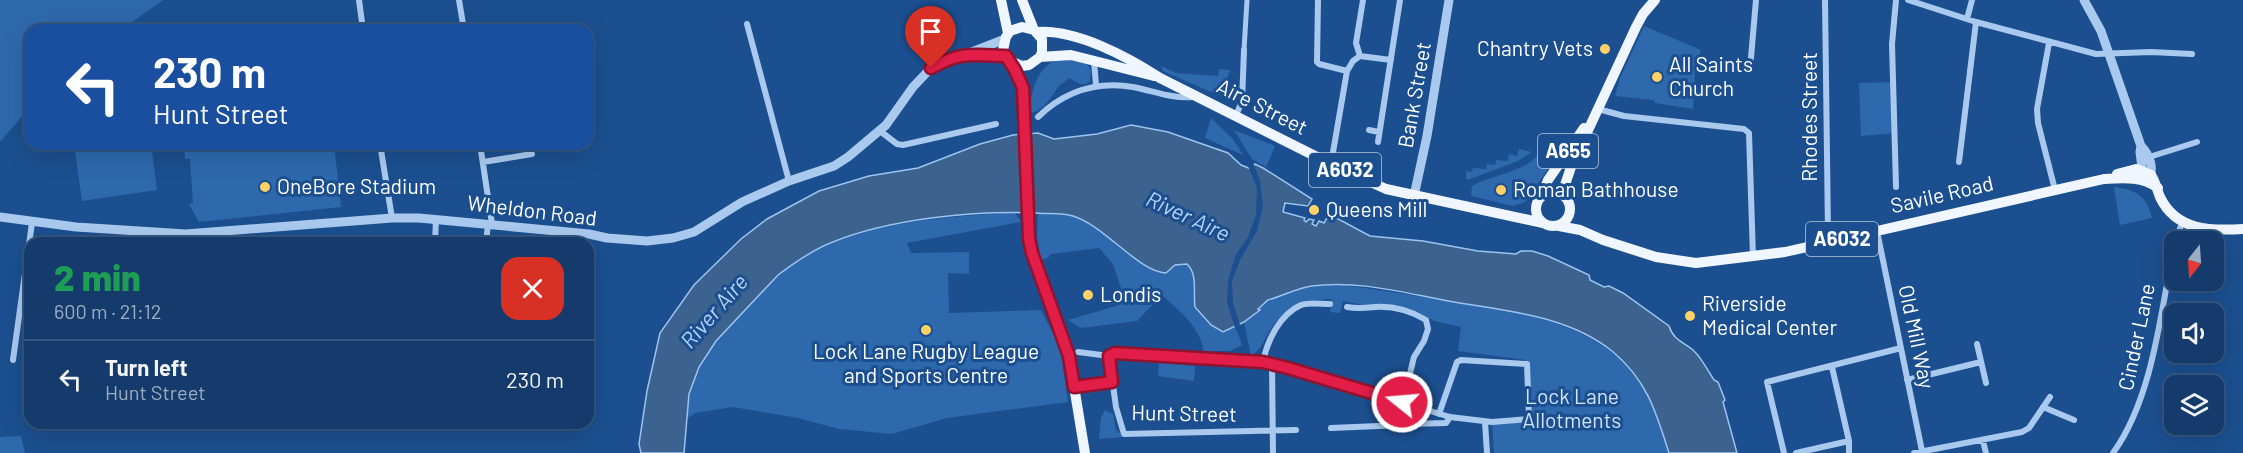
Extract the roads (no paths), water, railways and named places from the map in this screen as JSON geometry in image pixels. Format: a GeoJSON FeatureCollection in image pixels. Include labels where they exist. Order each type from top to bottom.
{"type":"FeatureCollection","features":[{"type":"Feature","properties":{"kind":"main road"},"geometry":{"type":"LineString","coordinates":[[1000,0],[1006,36],[1003,50],[1023,88],[1029,239],[1069,356],[1085,453]]}},
{"type":"Feature","properties":{"kind":"main road"},"geometry":{"type":"LineString","coordinates":[[1022,0],[1043,45],[1023,88]]}},
{"type":"Feature","properties":{"kind":"main road","name":"A655"},"geometry":{"type":"LineString","coordinates":[[1569,204],[1565,185],[1568,176],[1636,27],[1655,0]]}},
{"type":"Feature","properties":{"kind":"main road"},"geometry":{"type":"LineString","coordinates":[[1006,36],[1016,28],[1022,27],[1035,31]]}},
{"type":"Feature","properties":{"kind":"main road","name":"Aire Street"},"geometry":{"type":"LineString","coordinates":[[1035,31],[1072,36],[1200,97],[1331,164],[1386,189],[1414,196]]}},
{"type":"Feature","properties":{"kind":"main road","name":"Aire Street"},"geometry":{"type":"LineString","coordinates":[[1037,60],[1065,54],[1139,69]]}},
{"type":"Feature","properties":{"kind":"main road"},"geometry":{"type":"LineString","coordinates":[[1008,59],[1022,66],[1037,60]]}},
{"type":"Feature","properties":{"kind":"main road","name":"A655"},"geometry":{"type":"LineString","coordinates":[[1542,195],[1548,180],[1598,109]]}},
{"type":"Feature","properties":{"kind":"main road","name":"Savile Road"},"geometry":{"type":"LineString","coordinates":[[1559,226],[1580,230],[1633,250],[1677,261],[1696,263],[1803,248],[2104,179],[2136,169],[2146,177]]}},
{"type":"Feature","properties":{"kind":"main road"},"geometry":{"type":"LineString","coordinates":[[2146,177],[2158,188],[2160,197],[2182,223],[2202,229],[2243,229]]}},
{"type":"Feature","properties":{"kind":"main road"},"geometry":{"type":"LineString","coordinates":[[1517,218],[1536,206],[1542,195],[1553,192],[1564,195],[1580,230]]}},
{"type":"Feature","properties":{"kind":"main road","name":"A6032"},"geometry":{"type":"LineString","coordinates":[[1414,196],[1553,227],[1559,226]]}},
{"type":"Feature","properties":{"kind":"main road"},"geometry":{"type":"LineString","coordinates":[[1559,226],[1568,219],[1569,204]]}},
{"type":"Feature","properties":{"kind":"main road"},"geometry":{"type":"LineString","coordinates":[[1536,206],[1537,215],[1542,223]]}},
{"type":"Feature","properties":{"kind":"street"},"geometry":{"type":"LineString","coordinates":[[359,0],[362,24]]}},
{"type":"Feature","properties":{"kind":"street"},"geometry":{"type":"LineString","coordinates":[[459,0],[463,24]]}},
{"type":"Feature","properties":{"kind":"street"},"geometry":{"type":"LineString","coordinates":[[1236,115],[1242,102],[1247,0]]}},
{"type":"Feature","properties":{"kind":"street"},"geometry":{"type":"LineString","coordinates":[[1318,0],[1317,62],[1347,72]]}},
{"type":"Feature","properties":{"kind":"street"},"geometry":{"type":"LineString","coordinates":[[1360,56],[1356,43],[1363,0]]}},
{"type":"Feature","properties":{"kind":"street"},"geometry":{"type":"LineString","coordinates":[[1378,142],[1400,0]]}},
{"type":"Feature","properties":{"kind":"street","name":"Bank Street"},"geometry":{"type":"LineString","coordinates":[[1414,196],[1427,136],[1449,0]]}},
{"type":"Feature","properties":{"kind":"street"},"geometry":{"type":"LineString","coordinates":[[1750,69],[1756,0]]}},
{"type":"Feature","properties":{"kind":"street","name":"Rhodes Street"},"geometry":{"type":"LineString","coordinates":[[1825,0],[1828,233]]}},
{"type":"Feature","properties":{"kind":"street"},"geometry":{"type":"LineString","coordinates":[[1896,0],[1892,44],[1896,187]]}},
{"type":"Feature","properties":{"kind":"street"},"geometry":{"type":"LineString","coordinates":[[1908,0],[2049,43],[2096,54],[2192,54]]}},
{"type":"Feature","properties":{"kind":"street"},"geometry":{"type":"LineString","coordinates":[[1967,19],[1972,0]]}},
{"type":"Feature","properties":{"kind":"street"},"geometry":{"type":"LineString","coordinates":[[2084,0],[2101,31],[2109,53],[2145,158],[2146,177]]}},
{"type":"Feature","properties":{"kind":"street"},"geometry":{"type":"LineString","coordinates":[[1959,162],[1976,22]]}},
{"type":"Feature","properties":{"kind":"street"},"geometry":{"type":"LineString","coordinates":[[747,24],[789,182]]}},
{"type":"Feature","properties":{"kind":"street","name":"Wheldon Road"},"geometry":{"type":"LineString","coordinates":[[196,237],[392,218],[436,219],[647,241],[673,238],[694,232],[742,202],[834,166],[880,130],[913,87],[931,68],[949,58],[964,55],[1006,36]]}},
{"type":"Feature","properties":{"kind":"street"},"geometry":{"type":"LineString","coordinates":[[2049,43],[2037,109],[2038,123],[2055,190]]}},
{"type":"Feature","properties":{"kind":"street","name":"Wheldon Road"},"geometry":{"type":"LineString","coordinates":[[964,55],[1008,59]]}},
{"type":"Feature","properties":{"kind":"street"},"geometry":{"type":"LineString","coordinates":[[1331,164],[1347,72],[1353,61],[1360,56],[1392,60]]}},
{"type":"Feature","properties":{"kind":"street"},"geometry":{"type":"LineString","coordinates":[[1094,60],[1096,85]]}},
{"type":"Feature","properties":{"kind":"street"},"geometry":{"type":"LineString","coordinates":[[1133,87],[1139,69]]}},
{"type":"Feature","properties":{"kind":"street"},"geometry":{"type":"LineString","coordinates":[[1038,117],[1059,99],[1096,85],[1133,87],[1169,97],[1200,97]]}},
{"type":"Feature","properties":{"kind":"street"},"geometry":{"type":"LineString","coordinates":[[1598,109],[1624,116],[1744,129],[1749,133],[1752,256]]}},
{"type":"Feature","properties":{"kind":"street"},"geometry":{"type":"LineString","coordinates":[[880,130],[897,144],[903,145],[996,124]]}},
{"type":"Feature","properties":{"kind":"street"},"geometry":{"type":"LineString","coordinates":[[1369,130],[1379,132]]}},
{"type":"Feature","properties":{"kind":"street"},"geometry":{"type":"LineString","coordinates":[[2145,158],[2197,142]]}},
{"type":"Feature","properties":{"kind":"street"},"geometry":{"type":"LineString","coordinates":[[381,150],[392,218]]}},
{"type":"Feature","properties":{"kind":"street"},"geometry":{"type":"LineString","coordinates":[[481,150],[490,224],[487,237]]}},
{"type":"Feature","properties":{"kind":"street"},"geometry":{"type":"LineString","coordinates":[[483,162],[532,154]]}},
{"type":"Feature","properties":{"kind":"street","name":"Wheldon Road"},"geometry":{"type":"LineString","coordinates":[[0,217],[32,223],[176,237]]}},
{"type":"Feature","properties":{"kind":"street"},"geometry":{"type":"LineString","coordinates":[[435,237],[436,219]]}},
{"type":"Feature","properties":{"kind":"street"},"geometry":{"type":"LineString","coordinates":[[30,237],[32,223]]}},
{"type":"Feature","properties":{"kind":"street","name":"Cinder Lane"},"geometry":{"type":"LineString","coordinates":[[2113,453],[2134,420],[2145,386],[2174,245],[2182,223]]}},
{"type":"Feature","properties":{"kind":"street","name":"Old Mill Way"},"geometry":{"type":"LineString","coordinates":[[1877,230],[1922,451]]}},
{"type":"Feature","properties":{"kind":"street"},"geometry":{"type":"LineString","coordinates":[[13,360],[24,281]]}},
{"type":"Feature","properties":{"kind":"street"},"geometry":{"type":"LineString","coordinates":[[1263,362],[1266,346],[1281,323],[1293,310],[1308,304],[1330,304]]}},
{"type":"Feature","properties":{"kind":"street"},"geometry":{"type":"LineString","coordinates":[[1347,307],[1363,310],[1388,307],[1415,313],[1426,320],[1428,329],[1414,357],[1402,402]]}},
{"type":"Feature","properties":{"kind":"street"},"geometry":{"type":"LineString","coordinates":[[1977,344],[1986,383]]}},
{"type":"Feature","properties":{"kind":"street"},"geometry":{"type":"LineString","coordinates":[[1784,453],[1767,382],[1901,348]]}},
{"type":"Feature","properties":{"kind":"street"},"geometry":{"type":"LineString","coordinates":[[1078,352],[1109,356],[1115,353],[1263,362],[1402,402],[1439,414],[1450,417],[1485,422],[1529,419],[1527,364],[1461,360],[1457,362],[1439,414]]}},
{"type":"Feature","properties":{"kind":"street","name":"Hunt Street"},"geometry":{"type":"LineString","coordinates":[[1109,356],[1116,407],[1124,434],[1296,430]]}},
{"type":"Feature","properties":{"kind":"street"},"geometry":{"type":"LineString","coordinates":[[1907,380],[1981,362]]}},
{"type":"Feature","properties":{"kind":"street"},"geometry":{"type":"LineString","coordinates":[[1272,364],[1273,453]]}},
{"type":"Feature","properties":{"kind":"street"},"geometry":{"type":"LineString","coordinates":[[1832,367],[1849,441],[1849,453]]}},
{"type":"Feature","properties":{"kind":"street","name":"Hunt Street"},"geometry":{"type":"LineString","coordinates":[[1074,387],[1112,382]]}},
{"type":"Feature","properties":{"kind":"street"},"geometry":{"type":"LineString","coordinates":[[1914,453],[2022,432],[2029,428],[2050,397]]}},
{"type":"Feature","properties":{"kind":"street"},"geometry":{"type":"LineString","coordinates":[[2043,407],[2073,420]]}},
{"type":"Feature","properties":{"kind":"street"},"geometry":{"type":"LineString","coordinates":[[1330,428],[1446,423],[1450,417]]}},
{"type":"Feature","properties":{"kind":"street"},"geometry":{"type":"LineString","coordinates":[[1485,422],[1487,453]]}},
{"type":"Feature","properties":{"kind":"street"},"geometry":{"type":"LineString","coordinates":[[1796,453],[1849,441]]}},
{"type":"Feature","properties":{"kind":"street"},"geometry":{"type":"LineString","coordinates":[[1983,441],[1986,453]]}},
{"type":"Feature","properties":{"kind":"water","name":"River Aire"},"geometry":{"type":"Polygon","coordinates":[[[1131,125],[1168,132],[1228,153],[1241,165],[1251,169],[1255,164],[1263,168],[1312,199],[1308,206],[1285,203],[1283,212],[1305,218],[1306,222],[1309,219],[1314,220],[1312,224],[1316,226],[1319,221],[1324,223],[1329,214],[1370,236],[1423,241],[1478,251],[1516,254],[1521,251],[1532,251],[1589,275],[1590,280],[1604,287],[1609,286],[1623,293],[1669,326],[1677,339],[1698,355],[1714,380],[1718,382],[1725,400],[1723,402],[1737,453],[1669,453],[1649,398],[1634,373],[1612,351],[1593,338],[1552,321],[1531,315],[1378,288],[1328,285],[1306,287],[1268,300],[1258,309],[1260,310],[1244,322],[1223,332],[1211,325],[1195,307],[1194,278],[1187,264],[1175,265],[1166,273],[1156,271],[1085,221],[1073,216],[1012,212],[933,218],[880,227],[833,242],[804,257],[778,275],[716,341],[699,367],[689,394],[684,453],[641,453],[639,444],[647,391],[660,333],[694,285],[741,239],[767,219],[819,191],[869,176],[918,168],[980,144],[1013,135],[1038,133],[1054,139],[1097,134],[1131,125]]]}},
{"type":"Feature","properties":{"kind":"place","name":"Chantry Vets"},"geometry":{"type":"Point","coordinates":[1605,49]}},
{"type":"Feature","properties":{"kind":"place","name":"All Saints Church"},"geometry":{"type":"Point","coordinates":[1657,77]}},
{"type":"Feature","properties":{"kind":"place","name":"OneBore Stadium"},"geometry":{"type":"Point","coordinates":[265,187]}},
{"type":"Feature","properties":{"kind":"place","name":"Roman Bathhouse"},"geometry":{"type":"Point","coordinates":[1501,190]}},
{"type":"Feature","properties":{"kind":"place","name":"Queens Mill"},"geometry":{"type":"Point","coordinates":[1314,210]}},
{"type":"Feature","properties":{"kind":"place","name":"Londis"},"geometry":{"type":"Point","coordinates":[1088,295]}},
{"type":"Feature","properties":{"kind":"place","name":"Riverside Medical Center"},"geometry":{"type":"Point","coordinates":[1690,316]}},
{"type":"Feature","properties":{"kind":"place","name":"Lock Lane Rugby League and Sports Centre"},"geometry":{"type":"Point","coordinates":[926,330]}},
{"type":"Feature","properties":{"kind":"park label","name":"Lock Lane Allotments"},"geometry":{"type":"Point","coordinates":[1572,409]}}]}
